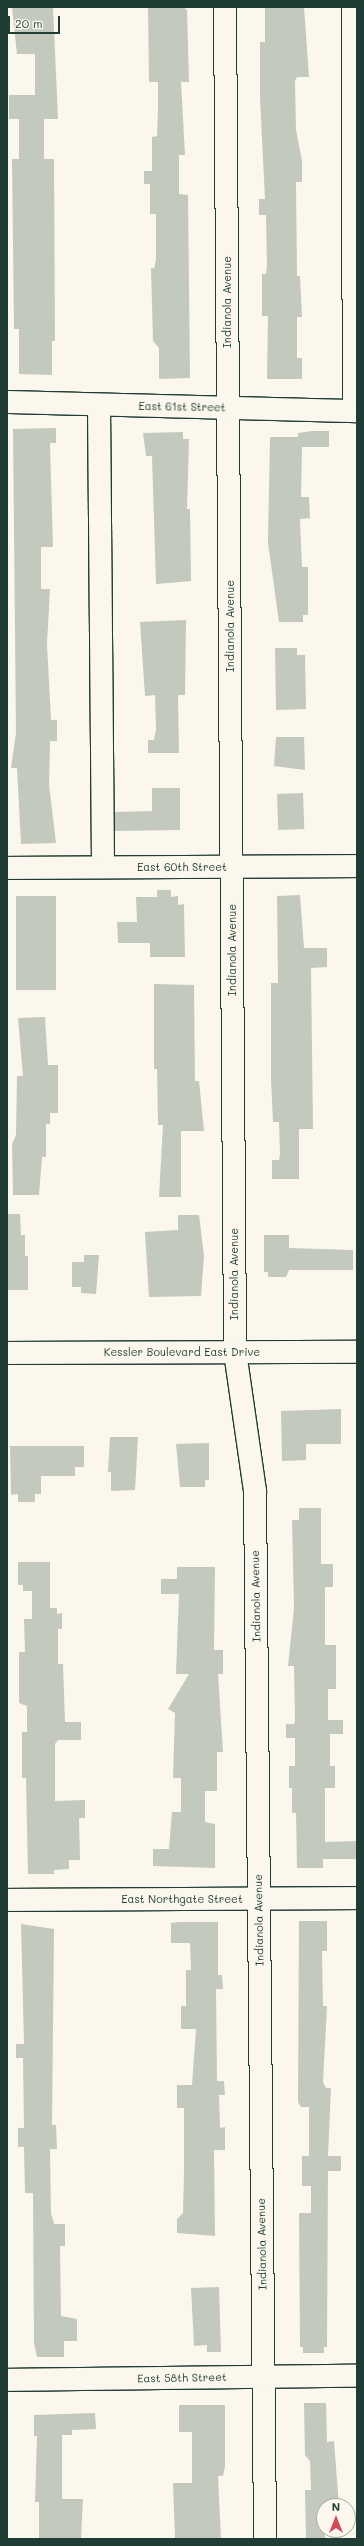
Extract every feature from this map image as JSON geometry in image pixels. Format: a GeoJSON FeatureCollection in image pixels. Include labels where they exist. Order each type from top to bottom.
{"type":"FeatureCollection","features":[{"type":"Feature","properties":{"kind":"street","name":"Indianola Avenue"},"geometry":{"type":"LineString","coordinates":[[225,7],[235,1352],[255,1491],[265,2539]]}},
{"type":"Feature","properties":{"kind":"street"},"geometry":{"type":"LineString","coordinates":[[353,7],[355,411]]}},
{"type":"Feature","properties":{"kind":"street","name":"East 61st Street"},"geometry":{"type":"LineString","coordinates":[[7,402],[355,411]]}},
{"type":"Feature","properties":{"kind":"street"},"geometry":{"type":"LineString","coordinates":[[99,405],[103,868]]}},
{"type":"Feature","properties":{"kind":"street","name":"East 60th Street"},"geometry":{"type":"LineString","coordinates":[[7,868],[232,868],[357,866]]}},
{"type":"Feature","properties":{"kind":"street","name":"Kessler Boulevard East Drive"},"geometry":{"type":"LineString","coordinates":[[7,1353],[357,1352]]}},
{"type":"Feature","properties":{"kind":"street","name":"East Northgate Street"},"geometry":{"type":"LineString","coordinates":[[7,1900],[357,1898]]}},
{"type":"Feature","properties":{"kind":"street","name":"East 58th Street"},"geometry":{"type":"LineString","coordinates":[[7,2380],[357,2376]]}},
{"type":"Feature","properties":{"kind":"building"},"geometry":{"type":"Polygon","coordinates":[[[12,7],[53,7],[58,119],[44,119],[44,159],[54,159],[55,341],[52,341],[52,375],[19,374],[19,329],[14,329],[12,159],[19,159],[19,119],[9,119],[9,95],[35,95],[35,54],[17,54],[12,7]]]}},
{"type":"Feature","properties":{"kind":"building"},"geometry":{"type":"Polygon","coordinates":[[[148,7],[183,7],[187,10],[189,82],[181,82],[185,155],[179,155],[179,194],[188,195],[190,378],[159,379],[159,348],[153,341],[151,268],[154,268],[156,260],[156,214],[150,214],[150,184],[144,184],[144,171],[152,171],[152,137],[157,136],[158,82],[149,82],[148,7]]]}},
{"type":"Feature","properties":{"kind":"building"},"geometry":{"type":"Polygon","coordinates":[[[265,7],[304,7],[309,77],[297,77],[295,81],[296,130],[302,161],[302,182],[296,182],[297,276],[300,276],[302,317],[297,317],[297,358],[302,358],[302,379],[267,379],[268,316],[262,316],[262,274],[266,274],[267,265],[266,215],[259,215],[259,199],[265,199],[260,98],[260,42],[265,42],[265,7]]]}},
{"type":"Feature","properties":{"kind":"building"},"geometry":{"type":"Polygon","coordinates":[[[56,428],[56,443],[50,443],[53,547],[41,547],[41,589],[50,589],[47,644],[51,720],[57,720],[57,741],[50,741],[49,785],[56,843],[21,844],[17,768],[11,768],[16,733],[13,429],[56,428]]]}},
{"type":"Feature","properties":{"kind":"building"},"geometry":{"type":"Polygon","coordinates":[[[329,431],[329,447],[302,447],[301,497],[309,497],[310,518],[300,519],[302,567],[308,567],[308,615],[303,615],[303,622],[279,622],[268,543],[270,437],[298,437],[298,433],[329,431]]]}},
{"type":"Feature","properties":{"kind":"building"},"geometry":{"type":"Polygon","coordinates":[[[183,432],[183,439],[189,439],[187,509],[190,509],[191,581],[156,584],[152,456],[146,456],[143,433],[183,432]]]}},
{"type":"Feature","properties":{"kind":"building"},"geometry":{"type":"Polygon","coordinates":[[[186,620],[185,695],[178,695],[179,753],[148,753],[148,740],[154,740],[156,729],[155,695],[145,696],[140,622],[186,620]]]}},
{"type":"Feature","properties":{"kind":"building"},"geometry":{"type":"Polygon","coordinates":[[[275,648],[297,648],[297,655],[305,655],[306,709],[276,710],[275,648]]]}},
{"type":"Feature","properties":{"kind":"building"},"geometry":{"type":"Polygon","coordinates":[[[276,737],[304,737],[305,770],[274,766],[276,737]]]}},
{"type":"Feature","properties":{"kind":"building"},"geometry":{"type":"Polygon","coordinates":[[[152,788],[180,788],[180,830],[115,831],[115,812],[152,811],[152,788]]]}},
{"type":"Feature","properties":{"kind":"building"},"geometry":{"type":"Polygon","coordinates":[[[303,793],[304,829],[278,830],[277,794],[303,793]]]}},
{"type":"Feature","properties":{"kind":"building"},"geometry":{"type":"Polygon","coordinates":[[[157,890],[171,890],[171,897],[178,896],[178,905],[184,904],[185,957],[150,957],[150,943],[118,943],[117,922],[137,922],[136,897],[157,897],[157,890]]]}},
{"type":"Feature","properties":{"kind":"building"},"geometry":{"type":"Polygon","coordinates":[[[300,895],[304,948],[327,948],[327,967],[311,968],[313,1129],[299,1129],[299,1179],[272,1179],[272,1160],[279,1160],[280,1154],[279,1122],[273,1122],[271,1079],[271,983],[278,983],[277,896],[300,895]]]}},
{"type":"Feature","properties":{"kind":"building"},"geometry":{"type":"Polygon","coordinates":[[[16,896],[56,896],[56,990],[16,990],[16,896]]]}},
{"type":"Feature","properties":{"kind":"building"},"geometry":{"type":"Polygon","coordinates":[[[154,984],[194,985],[195,1081],[199,1081],[204,1131],[181,1131],[181,1197],[159,1197],[163,1125],[158,1125],[157,1069],[154,1069],[154,984]]]}},
{"type":"Feature","properties":{"kind":"building"},"geometry":{"type":"Polygon","coordinates":[[[45,1017],[48,1065],[58,1065],[58,1113],[50,1113],[50,1124],[46,1124],[46,1157],[42,1157],[39,1195],[13,1195],[12,1144],[16,1135],[17,1076],[23,1076],[18,1018],[45,1017]]]}},
{"type":"Feature","properties":{"kind":"building"},"geometry":{"type":"Polygon","coordinates":[[[7,1214],[20,1214],[21,1235],[25,1235],[25,1256],[28,1256],[28,1290],[7,1290],[7,1214]]]}},
{"type":"Feature","properties":{"kind":"building"},"geometry":{"type":"Polygon","coordinates":[[[178,1215],[199,1215],[204,1256],[201,1296],[149,1297],[145,1232],[178,1230],[178,1215]]]}},
{"type":"Feature","properties":{"kind":"building"},"geometry":{"type":"Polygon","coordinates":[[[264,1235],[289,1235],[289,1248],[353,1250],[353,1270],[289,1270],[286,1277],[268,1277],[268,1272],[264,1272],[264,1235]]]}},
{"type":"Feature","properties":{"kind":"building"},"geometry":{"type":"Polygon","coordinates":[[[84,1255],[99,1255],[96,1294],[81,1293],[81,1287],[72,1287],[72,1262],[84,1262],[84,1255]]]}},
{"type":"Feature","properties":{"kind":"building"},"geometry":{"type":"Polygon","coordinates":[[[341,1409],[341,1444],[306,1444],[306,1460],[282,1461],[281,1411],[341,1409]]]}},
{"type":"Feature","properties":{"kind":"building"},"geometry":{"type":"Polygon","coordinates":[[[110,1437],[138,1437],[135,1490],[111,1491],[111,1472],[108,1472],[110,1437]]]}},
{"type":"Feature","properties":{"kind":"building"},"geometry":{"type":"Polygon","coordinates":[[[209,1443],[209,1480],[205,1480],[205,1487],[180,1487],[176,1444],[209,1443]]]}},
{"type":"Feature","properties":{"kind":"building"},"geometry":{"type":"Polygon","coordinates":[[[10,1446],[84,1446],[84,1467],[75,1467],[75,1476],[41,1476],[41,1494],[35,1494],[35,1502],[18,1502],[18,1494],[11,1495],[10,1446]]]}},
{"type":"Feature","properties":{"kind":"building"},"geometry":{"type":"Polygon","coordinates":[[[299,1508],[321,1508],[321,1564],[333,1564],[333,1587],[325,1587],[325,1645],[336,1645],[336,1689],[328,1689],[328,1720],[343,1720],[343,1734],[330,1734],[330,1766],[335,1766],[335,1788],[325,1788],[325,1842],[357,1841],[357,1859],[323,1859],[323,1868],[297,1868],[296,1813],[292,1813],[292,1788],[289,1788],[289,1766],[295,1766],[295,1738],[286,1738],[286,1724],[294,1724],[295,1720],[294,1666],[288,1666],[294,1608],[292,1520],[299,1520],[299,1508]]]}},
{"type":"Feature","properties":{"kind":"building"},"geometry":{"type":"Polygon","coordinates":[[[18,1562],[50,1562],[50,1608],[57,1608],[57,1614],[62,1613],[62,1629],[58,1629],[58,1664],[63,1664],[65,1722],[81,1722],[81,1740],[58,1740],[55,1744],[55,1801],[85,1800],[85,1818],[79,1818],[80,1860],[69,1860],[69,1869],[54,1870],[54,1874],[28,1874],[26,1778],[22,1778],[22,1732],[27,1732],[27,1706],[19,1703],[19,1652],[25,1652],[24,1619],[32,1619],[32,1591],[23,1591],[23,1585],[18,1585],[18,1562]]]}},
{"type":"Feature","properties":{"kind":"building"},"geometry":{"type":"Polygon","coordinates":[[[177,1567],[215,1567],[214,1650],[223,1650],[223,1674],[218,1674],[223,1752],[217,1752],[217,1791],[205,1791],[205,1822],[215,1824],[215,1868],[153,1866],[153,1849],[169,1849],[172,1812],[181,1812],[181,1778],[173,1778],[175,1713],[168,1709],[189,1674],[176,1674],[179,1594],[161,1594],[161,1579],[177,1579],[177,1567]]]}},
{"type":"Feature","properties":{"kind":"building"},"geometry":{"type":"Polygon","coordinates":[[[299,1921],[327,1921],[327,1951],[322,1951],[323,2006],[327,2006],[323,2082],[326,2088],[331,2088],[328,2156],[341,2156],[341,2171],[328,2171],[327,2347],[324,2347],[324,2353],[303,2353],[303,2347],[300,2347],[299,2213],[311,2213],[311,2186],[302,2186],[302,2156],[309,2156],[309,2107],[301,2107],[298,2102],[299,1921]]]}},
{"type":"Feature","properties":{"kind":"building"},"geometry":{"type":"Polygon","coordinates":[[[218,1922],[218,1975],[222,1975],[223,1989],[216,1989],[217,2081],[224,2081],[225,2095],[219,2095],[220,2128],[225,2127],[225,2150],[214,2150],[215,2236],[177,2233],[177,2219],[183,2213],[184,2108],[177,2108],[177,2085],[192,2085],[196,2029],[181,2029],[181,2006],[186,2006],[186,1970],[191,1970],[190,1943],[171,1943],[171,1923],[218,1922]]]}},
{"type":"Feature","properties":{"kind":"building"},"geometry":{"type":"Polygon","coordinates":[[[21,1924],[54,1929],[52,2125],[56,2125],[57,2149],[50,2149],[51,2213],[54,2224],[65,2224],[65,2246],[60,2246],[61,2316],[77,2319],[77,2341],[64,2341],[64,2357],[37,2357],[34,2343],[33,2193],[25,2193],[24,2147],[18,2147],[18,2128],[24,2128],[23,2058],[16,2058],[16,2044],[24,2044],[21,1924]]]}},
{"type":"Feature","properties":{"kind":"building"},"geometry":{"type":"Polygon","coordinates":[[[219,2287],[221,2352],[207,2352],[207,2345],[194,2346],[191,2288],[219,2287]]]}},
{"type":"Feature","properties":{"kind":"building"},"geometry":{"type":"Polygon","coordinates":[[[304,2403],[326,2403],[327,2442],[334,2441],[338,2498],[316,2498],[316,2538],[325,2539],[306,2539],[305,2490],[311,2490],[310,2461],[305,2455],[304,2403]]]}},
{"type":"Feature","properties":{"kind":"building"},"geometry":{"type":"Polygon","coordinates":[[[179,2405],[225,2405],[225,2467],[223,2476],[218,2476],[221,2539],[175,2539],[173,2483],[192,2483],[192,2432],[179,2432],[179,2405]]]}},
{"type":"Feature","properties":{"kind":"building"},"geometry":{"type":"Polygon","coordinates":[[[95,2413],[96,2429],[72,2430],[72,2435],[62,2435],[62,2499],[83,2499],[81,2539],[39,2539],[39,2502],[35,2502],[37,2436],[34,2436],[34,2415],[95,2413]]]}}]}
